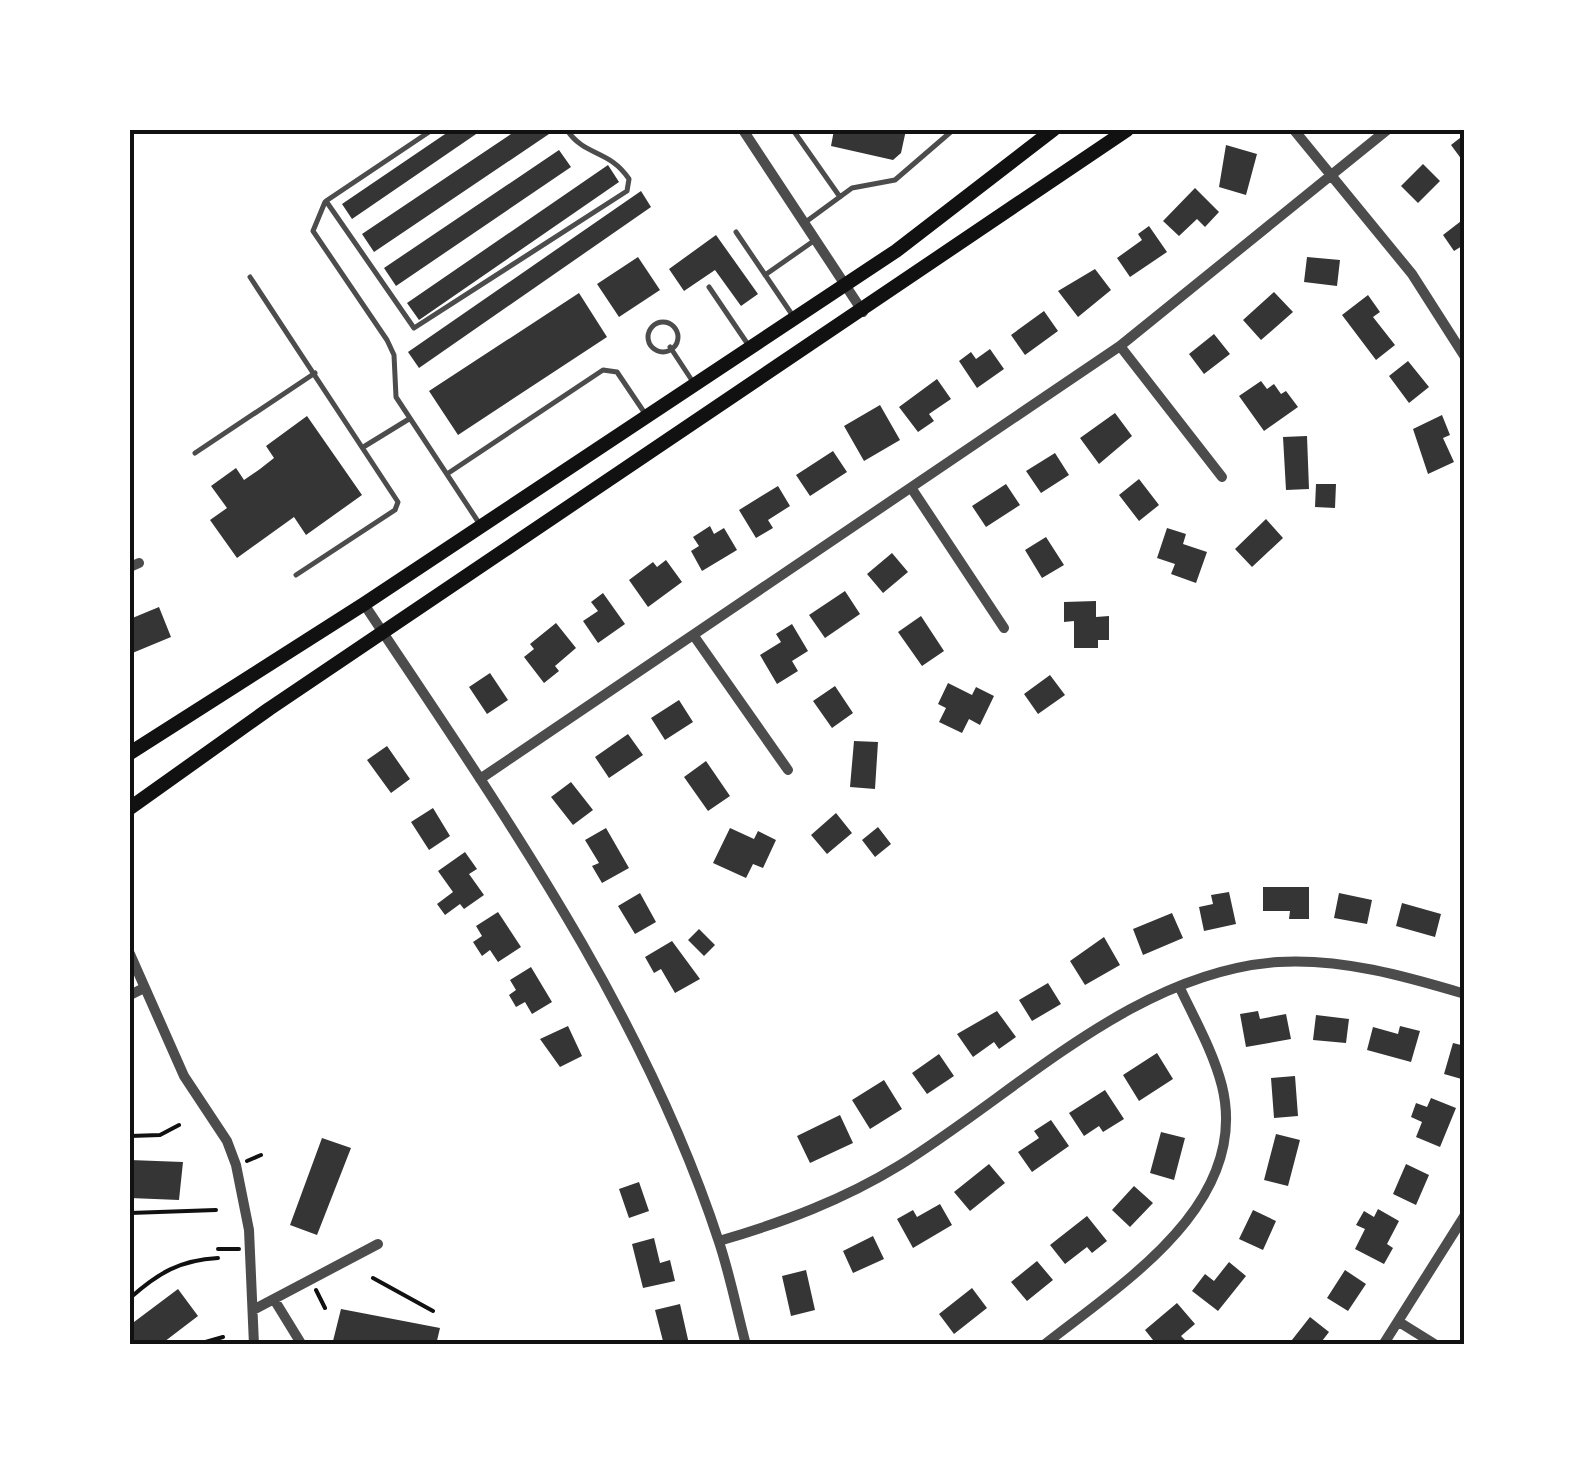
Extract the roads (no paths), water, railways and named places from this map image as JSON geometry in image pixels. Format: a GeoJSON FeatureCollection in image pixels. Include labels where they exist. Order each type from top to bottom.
{"type":"FeatureCollection","features":[{"type":"Feature","properties":{"kind":"main road"},"geometry":{"type":"LineString","coordinates":[[130,753],[364,604],[795,319],[954,210],[1053,130]]}},
{"type":"Feature","properties":{"kind":"main road"},"geometry":{"type":"LineString","coordinates":[[130,808],[1127,130]]}},
{"type":"Feature","properties":{"kind":"street"},"geometry":{"type":"LineString","coordinates":[[743,130],[862,312]]}},
{"type":"Feature","properties":{"kind":"street"},"geometry":{"type":"LineString","coordinates":[[1294,130],[1412,274],[1465,358]]}},
{"type":"Feature","properties":{"kind":"street"},"geometry":{"type":"LineString","coordinates":[[480,779],[1120,346],[1387,130]]}},
{"type":"Feature","properties":{"kind":"street"},"geometry":{"type":"LineString","coordinates":[[1120,346],[1222,477]]}},
{"type":"Feature","properties":{"kind":"street"},"geometry":{"type":"LineString","coordinates":[[912,489],[1004,628]]}},
{"type":"Feature","properties":{"kind":"street"},"geometry":{"type":"LineString","coordinates":[[364,604],[480,779],[618,1008],[676,1133],[719,1241],[746,1345]]}},
{"type":"Feature","properties":{"kind":"street"},"geometry":{"type":"LineString","coordinates":[[694,636],[788,770]]}},
{"type":"Feature","properties":{"kind":"street"},"geometry":{"type":"LineString","coordinates":[[130,954],[184,1076],[227,1142],[245,1194],[254,1345]]}},
{"type":"Feature","properties":{"kind":"street"},"geometry":{"type":"LineString","coordinates":[[719,1241],[814,1211],[864,1186],[1123,1015],[1179,986],[1254,965],[1302,961],[1372,970],[1465,994]]}},
{"type":"Feature","properties":{"kind":"street"},"geometry":{"type":"LineString","coordinates":[[1044,1345],[1161,1251],[1187,1223],[1210,1182],[1222,1132],[1222,1087],[1179,986]]}},
{"type":"Feature","properties":{"kind":"street"},"geometry":{"type":"LineString","coordinates":[[130,995],[144,988]]}},
{"type":"Feature","properties":{"kind":"street"},"geometry":{"type":"LineString","coordinates":[[1383,1345],[1465,1216]]}},
{"type":"Feature","properties":{"kind":"street"},"geometry":{"type":"LineString","coordinates":[[253,1310],[378,1244]]}},
{"type":"Feature","properties":{"kind":"street"},"geometry":{"type":"LineString","coordinates":[[276,1301],[302,1345]]}},
{"type":"Feature","properties":{"kind":"street"},"geometry":{"type":"LineString","coordinates":[[1399,1322],[1436,1345]]}},
{"type":"Feature","properties":{"kind":"lane"},"geometry":{"type":"LineString","coordinates":[[432,130],[326,201],[313,231],[387,340],[394,355],[396,397],[481,526]]}},
{"type":"Feature","properties":{"kind":"lane"},"geometry":{"type":"LineString","coordinates":[[326,201],[408,325],[420,328],[626,191],[629,178],[616,160],[582,147],[567,130]]}},
{"type":"Feature","properties":{"kind":"lane"},"geometry":{"type":"LineString","coordinates":[[793,130],[840,197]]}},
{"type":"Feature","properties":{"kind":"lane"},"geometry":{"type":"LineString","coordinates":[[804,223],[852,188],[895,180],[954,130]]}},
{"type":"Feature","properties":{"kind":"lane"},"geometry":{"type":"LineString","coordinates":[[736,232],[795,319]]}},
{"type":"Feature","properties":{"kind":"lane"},"geometry":{"type":"LineString","coordinates":[[765,274],[815,240]]}},
{"type":"Feature","properties":{"kind":"lane"},"geometry":{"type":"LineString","coordinates":[[250,277],[396,492],[395,510],[296,575]]}},
{"type":"Feature","properties":{"kind":"lane"},"geometry":{"type":"LineString","coordinates":[[709,287],[750,348]]}},
{"type":"Feature","properties":{"kind":"lane"},"geometry":{"type":"LineString","coordinates":[[666,321],[672,324],[679,341],[670,347],[660,354],[653,351],[647,334],[666,321]]}},
{"type":"Feature","properties":{"kind":"lane"},"geometry":{"type":"LineString","coordinates":[[670,347],[695,385]]}},
{"type":"Feature","properties":{"kind":"lane"},"geometry":{"type":"LineString","coordinates":[[446,474],[603,370],[617,372],[647,418]]}},
{"type":"Feature","properties":{"kind":"lane"},"geometry":{"type":"LineString","coordinates":[[195,453],[315,373]]}},
{"type":"Feature","properties":{"kind":"lane"},"geometry":{"type":"LineString","coordinates":[[365,446],[409,419]]}}]}
